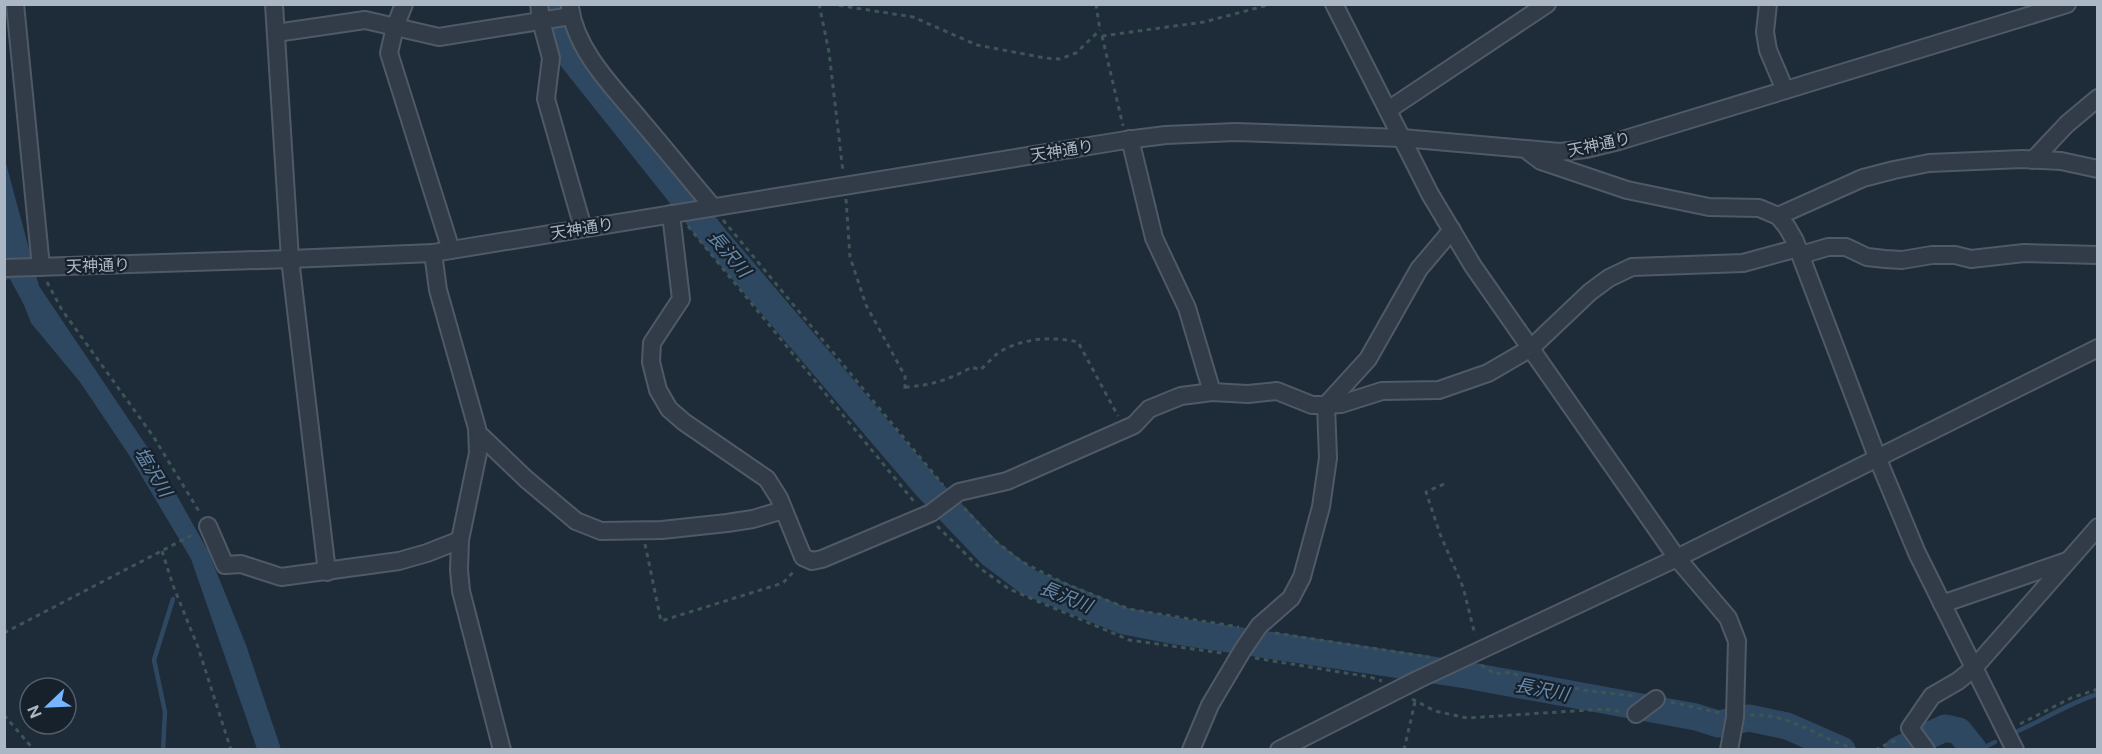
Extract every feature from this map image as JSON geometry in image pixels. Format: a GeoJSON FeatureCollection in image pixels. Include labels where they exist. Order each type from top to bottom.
{"type":"FeatureCollection","features":[{"type":"Feature","properties":{"kind":"street"},"geometry":{"type":"LineString","coordinates":[[15,4],[41,267]]}},
{"type":"Feature","properties":{"kind":"street"},"geometry":{"type":"LineString","coordinates":[[274,4],[290,260],[327,572]]}},
{"type":"Feature","properties":{"kind":"street"},"geometry":{"type":"LineString","coordinates":[[404,4],[395,27],[389,53],[451,250]]}},
{"type":"Feature","properties":{"kind":"street"},"geometry":{"type":"LineString","coordinates":[[1334,4],[1430,194],[1473,266],[1677,558],[1728,618],[1737,641],[1734,724],[1729,750]]}},
{"type":"Feature","properties":{"kind":"street"},"geometry":{"type":"LineString","coordinates":[[1388,110],[1547,4]]}},
{"type":"Feature","properties":{"kind":"street"},"geometry":{"type":"LineString","coordinates":[[1768,4],[1765,32],[1768,50],[1785,90]]}},
{"type":"Feature","properties":{"kind":"street","name":"天神通り"},"geometry":{"type":"LineString","coordinates":[[4,268],[290,260],[433,253],[1128,139],[1166,135],[1236,132],[1402,138],[1560,152],[1586,149],[1619,141],[2067,4]]}},
{"type":"Feature","properties":{"kind":"street"},"geometry":{"type":"LineString","coordinates":[[276,33],[366,20],[439,38],[541,15],[570,12],[582,43],[600,71],[712,207]]}},
{"type":"Feature","properties":{"kind":"street"},"geometry":{"type":"LineString","coordinates":[[541,15],[551,58],[546,99],[583,228]]}},
{"type":"Feature","properties":{"kind":"street"},"geometry":{"type":"LineString","coordinates":[[2033,159],[2067,124],[2097,98]]}},
{"type":"Feature","properties":{"kind":"street"},"geometry":{"type":"LineString","coordinates":[[1128,139],[1154,238],[1187,308],[1212,392]]}},
{"type":"Feature","properties":{"kind":"street"},"geometry":{"type":"LineString","coordinates":[[1526,150],[1541,161],[1627,190],[1709,207],[1759,208],[1778,216],[1787,227],[1799,252],[1877,457],[1917,553],[2015,750]]}},
{"type":"Feature","properties":{"kind":"street"},"geometry":{"type":"LineString","coordinates":[[1778,216],[1863,178],[1929,164],[2033,159],[2061,161],[2097,169]]}},
{"type":"Feature","properties":{"kind":"street"},"geometry":{"type":"LineString","coordinates":[[676,213],[681,299],[652,343],[651,362],[658,390],[669,409],[684,422],[767,479],[803,557],[812,561],[822,559],[928,514],[959,492],[1007,481],[1134,425],[1149,409],[1181,396],[1212,392],[1248,394],[1277,391],[1312,405],[1341,404],[1382,391],[1439,390],[1488,373],[1531,348],[1590,292],[1609,278],[1632,267],[1743,263],[1828,247],[1846,247],[1868,256],[1902,260],[1932,255],[1971,258],[2025,253],[2097,255]]}},
{"type":"Feature","properties":{"kind":"street"},"geometry":{"type":"LineString","coordinates":[[1191,750],[1210,705],[1241,653],[1256,630],[1291,598],[1302,577],[1321,507],[1328,458],[1326,405],[1368,359],[1419,269],[1452,230]]}},
{"type":"Feature","properties":{"kind":"street"},"geometry":{"type":"LineString","coordinates":[[433,253],[438,290],[477,433],[478,453],[460,540],[460,591],[502,750]]}},
{"type":"Feature","properties":{"kind":"street"},"geometry":{"type":"LineString","coordinates":[[1279,750],[1419,679],[1677,558],[2097,348]]}},
{"type":"Feature","properties":{"kind":"street"},"geometry":{"type":"LineString","coordinates":[[477,433],[526,479],[576,520],[601,531],[727,524],[783,510]]}},
{"type":"Feature","properties":{"kind":"street"},"geometry":{"type":"LineString","coordinates":[[1918,739],[1932,696],[1958,681],[1974,668],[2097,527]]}},
{"type":"Feature","properties":{"kind":"street"},"geometry":{"type":"LineString","coordinates":[[204,529],[225,565],[241,564],[281,577],[399,561],[460,540]]}},
{"type":"Feature","properties":{"kind":"street"},"geometry":{"type":"LineString","coordinates":[[1942,604],[2068,561]]}},
{"type":"Feature","properties":{"kind":"street"},"geometry":{"type":"LineString","coordinates":[[1636,714],[1656,699]]}},
{"type":"Feature","properties":{"kind":"path"},"geometry":{"type":"LineString","coordinates":[[819,4],[830,62],[850,257],[866,305],[905,376],[905,389],[940,382],[972,367],[980,370],[999,353],[1025,342],[1061,338],[1078,342],[1125,429]]}},
{"type":"Feature","properties":{"kind":"path"},"geometry":{"type":"LineString","coordinates":[[830,4],[913,17],[977,45],[1045,58],[1060,59],[1076,53],[1100,30]]}},
{"type":"Feature","properties":{"kind":"path"},"geometry":{"type":"LineString","coordinates":[[1096,4],[1100,30],[1128,139]]}},
{"type":"Feature","properties":{"kind":"path"},"geometry":{"type":"LineString","coordinates":[[1102,36],[1204,22],[1272,4]]}},
{"type":"Feature","properties":{"kind":"path"},"geometry":{"type":"LineString","coordinates":[[712,207],[952,497],[994,540],[1022,562],[1066,584],[1129,609],[1454,663]]}},
{"type":"Feature","properties":{"kind":"path"},"geometry":{"type":"LineString","coordinates":[[676,213],[928,514],[981,568],[1009,590],[1129,640],[1241,653],[1370,677],[1402,688],[1414,702],[1435,711],[1467,718],[1605,709],[1636,714]]}},
{"type":"Feature","properties":{"kind":"path"},"geometry":{"type":"LineString","coordinates":[[4,633],[204,529],[153,436],[62,310],[50,291],[41,267]]}},
{"type":"Feature","properties":{"kind":"path"},"geometry":{"type":"LineString","coordinates":[[1444,484],[1426,492],[1440,534],[1464,587],[1480,651]]}},
{"type":"Feature","properties":{"kind":"path"},"geometry":{"type":"LineString","coordinates":[[642,530],[661,621],[783,583],[807,558]]}},
{"type":"Feature","properties":{"kind":"path"},"geometry":{"type":"LineString","coordinates":[[162,551],[198,647],[231,750]]}},
{"type":"Feature","properties":{"kind":"path"},"geometry":{"type":"LineString","coordinates":[[2006,731],[2070,698],[2097,689]]}},
{"type":"Feature","properties":{"kind":"path"},"geometry":{"type":"LineString","coordinates":[[1404,750],[1414,702]]}},
{"type":"Feature","properties":{"kind":"path"},"geometry":{"type":"LineString","coordinates":[[4,715],[34,750]]}},
{"type":"Feature","properties":{"kind":"path"},"geometry":{"type":"LineString","coordinates":[[1875,750],[1894,741],[1918,739]]}},
{"type":"Feature","properties":{"kind":"water","name":"塩沢川"},"geometry":{"type":"Polygon","coordinates":[[[4,156],[39,286],[162,469],[208,551],[246,645],[281,749],[257,749],[191,559],[129,455],[80,382],[31,323],[10,279],[5,280],[4,156]]]}},
{"type":"Feature","properties":{"kind":"waterway","name":"長沢川"},"geometry":{"type":"LineString","coordinates":[[552,4],[563,47],[715,238],[927,487],[991,554],[1028,582],[1124,621],[1466,675],[1696,717],[1718,724],[1749,718],[1787,726],[1842,750]]}},
{"type":"Feature","properties":{"kind":"waterway"},"geometry":{"type":"LineString","coordinates":[[163,750],[165,712],[154,660],[173,599]]}},
{"type":"Feature","properties":{"kind":"waterway"},"geometry":{"type":"LineString","coordinates":[[2018,731],[2067,706],[2098,694]]}},
{"type":"Feature","properties":{"kind":"waterway","name":"長沢川"},"geometry":{"type":"LineString","coordinates":[[1898,750],[1945,728],[1959,731],[1974,750]]}},
{"type":"Feature","properties":{"kind":"waterway"},"geometry":{"type":"LineString","coordinates":[[1979,750],[1995,742]]}}]}
